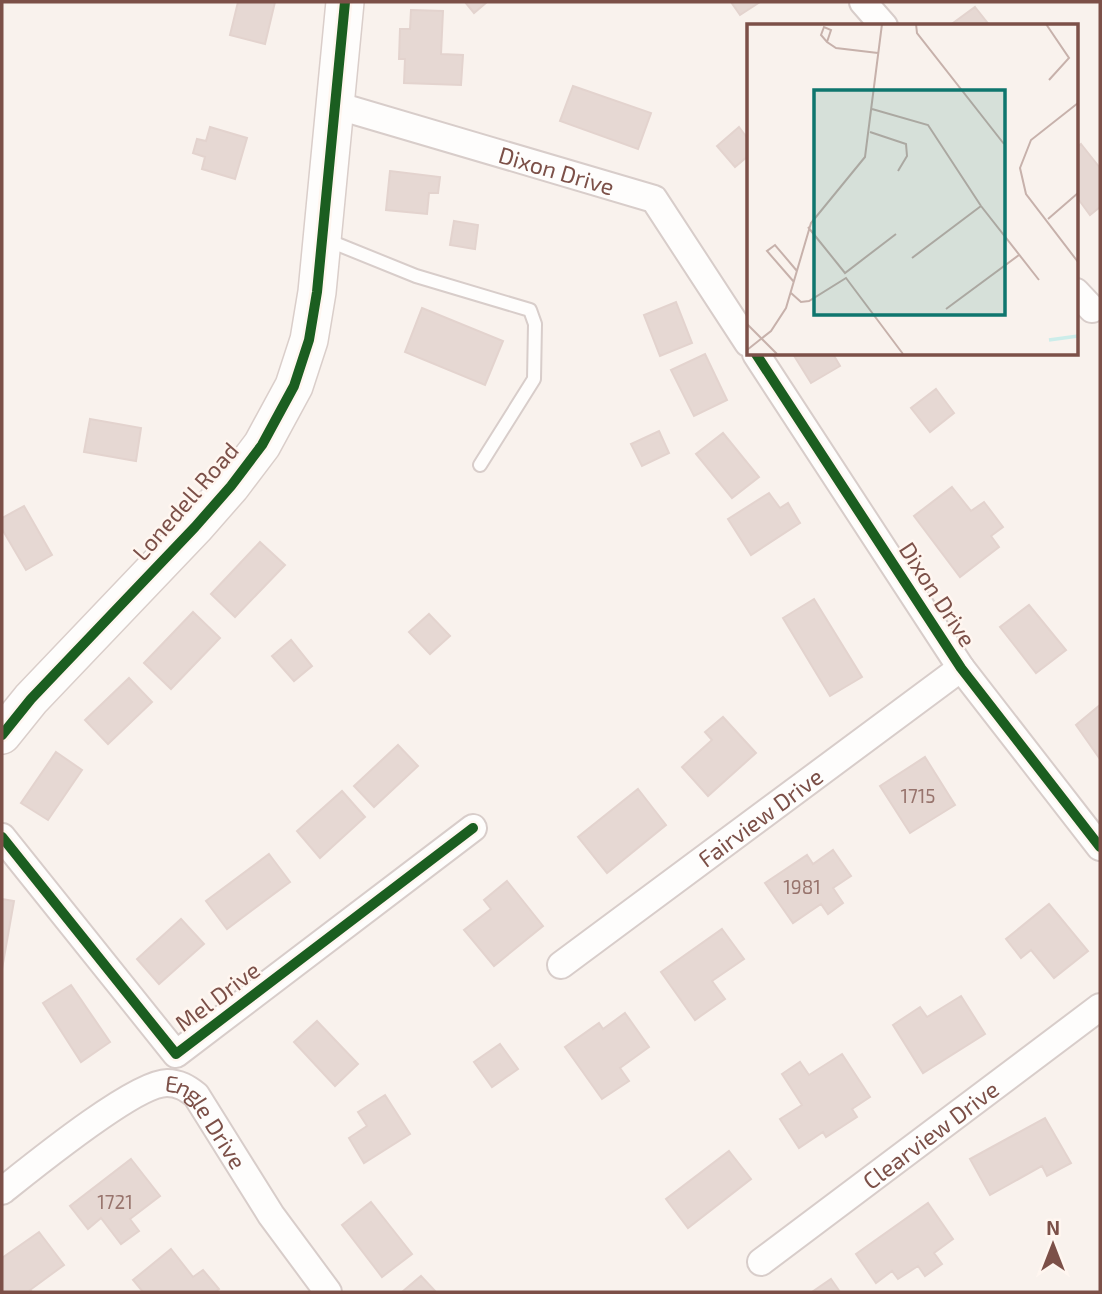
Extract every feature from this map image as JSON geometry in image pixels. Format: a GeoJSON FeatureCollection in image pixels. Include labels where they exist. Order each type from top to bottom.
{"type":"FeatureCollection","features":[{"type":"Feature","properties":{"kind":"street","name":"Lonedell Road"},"geometry":{"type":"LineString","coordinates":[[2,734],[31,699],[231,486],[262,445],[294,386],[309,340],[323,238],[345,2]]}},
{"type":"Feature","properties":{"kind":"street"},"geometry":{"type":"LineString","coordinates":[[863,2],[882,24]]}},
{"type":"Feature","properties":{"kind":"street","name":"Dixon Drive"},"geometry":{"type":"LineString","coordinates":[[335,105],[654,199],[747,341]]}},
{"type":"Feature","properties":{"kind":"street","name":"Dixon Drive"},"geometry":{"type":"LineString","coordinates":[[757,355],[961,668],[1100,847]]}},
{"type":"Feature","properties":{"kind":"street","name":"Fairview Drive"},"geometry":{"type":"LineString","coordinates":[[561,965],[961,668]]}},
{"type":"Feature","properties":{"kind":"street","name":"Mel Drive"},"geometry":{"type":"LineString","coordinates":[[2,837],[176,1054],[473,828]]}},
{"type":"Feature","properties":{"kind":"street","name":"Clearview Drive"},"geometry":{"type":"LineString","coordinates":[[761,1262],[1100,1007]]}},
{"type":"Feature","properties":{"kind":"street","name":"Engle Drive"},"geometry":{"type":"LineString","coordinates":[[2,1191],[66,1141],[147,1088],[165,1083],[183,1085],[196,1095],[271,1214],[328,1292]]}},
{"type":"Feature","properties":{"kind":"lane"},"geometry":{"type":"LineString","coordinates":[[323,238],[416,276],[530,310],[535,324],[534,379],[480,465]]}},
{"type":"Feature","properties":{"kind":"building"},"geometry":{"type":"Polygon","coordinates":[[[238,2],[275,2],[265,44],[230,35],[238,2]]]}},
{"type":"Feature","properties":{"kind":"building"},"geometry":{"type":"Polygon","coordinates":[[[465,2],[487,2],[474,13],[465,2]]]}},
{"type":"Feature","properties":{"kind":"building"},"geometry":{"type":"Polygon","coordinates":[[[731,2],[760,2],[740,15],[731,2]]]}},
{"type":"Feature","properties":{"kind":"building"},"geometry":{"type":"Polygon","coordinates":[[[975,7],[988,24],[952,24],[975,7]]]}},
{"type":"Feature","properties":{"kind":"building"},"geometry":{"type":"Polygon","coordinates":[[[411,10],[443,11],[441,54],[463,55],[461,85],[404,83],[405,59],[399,59],[400,29],[410,29],[411,10]]]}},
{"type":"Feature","properties":{"kind":"building"},"geometry":{"type":"Polygon","coordinates":[[[573,86],[651,113],[638,149],[560,121],[573,86]]]}},
{"type":"Feature","properties":{"kind":"building"},"geometry":{"type":"Polygon","coordinates":[[[210,127],[247,138],[235,179],[202,169],[205,157],[193,153],[197,139],[206,141],[210,127]]]}},
{"type":"Feature","properties":{"kind":"building"},"geometry":{"type":"Polygon","coordinates":[[[739,127],[747,138],[747,157],[735,167],[717,146],[739,127]]]}},
{"type":"Feature","properties":{"kind":"building"},"geometry":{"type":"Polygon","coordinates":[[[1081,144],[1100,168],[1100,207],[1090,215],[1078,199],[1078,146],[1081,144]]]}},
{"type":"Feature","properties":{"kind":"building"},"geometry":{"type":"Polygon","coordinates":[[[390,171],[440,177],[438,193],[429,193],[427,214],[386,210],[390,171]]]}},
{"type":"Feature","properties":{"kind":"building"},"geometry":{"type":"Polygon","coordinates":[[[454,221],[478,225],[475,249],[450,245],[454,221]]]}},
{"type":"Feature","properties":{"kind":"building"},"geometry":{"type":"Polygon","coordinates":[[[676,302],[692,343],[660,356],[644,315],[676,302]]]}},
{"type":"Feature","properties":{"kind":"building"},"geometry":{"type":"Polygon","coordinates":[[[422,308],[503,341],[485,385],[405,352],[422,308]]]}},
{"type":"Feature","properties":{"kind":"building"},"geometry":{"type":"Polygon","coordinates":[[[705,354],[727,400],[694,416],[671,370],[705,354]]]}},
{"type":"Feature","properties":{"kind":"building"},"geometry":{"type":"Polygon","coordinates":[[[794,355],[834,355],[840,366],[811,383],[794,355]]]}},
{"type":"Feature","properties":{"kind":"building"},"geometry":{"type":"Polygon","coordinates":[[[936,389],[954,413],[930,432],[911,408],[936,389]]]}},
{"type":"Feature","properties":{"kind":"building"},"geometry":{"type":"Polygon","coordinates":[[[90,419],[141,428],[136,461],[84,452],[90,419]]]}},
{"type":"Feature","properties":{"kind":"building"},"geometry":{"type":"Polygon","coordinates":[[[659,431],[669,453],[642,466],[631,444],[659,431]]]}},
{"type":"Feature","properties":{"kind":"building"},"geometry":{"type":"Polygon","coordinates":[[[723,433],[759,477],[732,498],[696,454],[723,433]]]}},
{"type":"Feature","properties":{"kind":"building"},"geometry":{"type":"Polygon","coordinates":[[[952,487],[971,511],[984,502],[1003,527],[991,536],[999,547],[960,577],[914,516],[952,487]]]}},
{"type":"Feature","properties":{"kind":"building"},"geometry":{"type":"Polygon","coordinates":[[[769,493],[780,508],[788,503],[800,523],[751,555],[728,519],[769,493]]]}},
{"type":"Feature","properties":{"kind":"building"},"geometry":{"type":"Polygon","coordinates":[[[24,506],[52,555],[26,570],[2,529],[2,518],[24,506]]]}},
{"type":"Feature","properties":{"kind":"building"},"geometry":{"type":"Polygon","coordinates":[[[260,542],[285,565],[235,617],[211,594],[260,542]]]}},
{"type":"Feature","properties":{"kind":"building"},"geometry":{"type":"Polygon","coordinates":[[[814,599],[862,677],[830,696],[783,618],[814,599]]]}},
{"type":"Feature","properties":{"kind":"building"},"geometry":{"type":"Polygon","coordinates":[[[1029,605],[1066,650],[1036,673],[1000,627],[1029,605]]]}},
{"type":"Feature","properties":{"kind":"building"},"geometry":{"type":"Polygon","coordinates":[[[193,612],[220,638],[171,689],[144,663],[193,612]]]}},
{"type":"Feature","properties":{"kind":"building"},"geometry":{"type":"Polygon","coordinates":[[[429,614],[450,636],[430,654],[409,632],[429,614]]]}},
{"type":"Feature","properties":{"kind":"building"},"geometry":{"type":"Polygon","coordinates":[[[291,640],[312,666],[294,681],[272,656],[291,640]]]}},
{"type":"Feature","properties":{"kind":"building"},"geometry":{"type":"Polygon","coordinates":[[[129,678],[152,702],[108,744],[85,720],[129,678]]]}},
{"type":"Feature","properties":{"kind":"building"},"geometry":{"type":"Polygon","coordinates":[[[1100,705],[1100,759],[1076,725],[1100,705]]]}},
{"type":"Feature","properties":{"kind":"building"},"geometry":{"type":"Polygon","coordinates":[[[723,717],[756,753],[708,796],[682,767],[712,740],[705,732],[723,717]]]}},
{"type":"Feature","properties":{"kind":"building"},"geometry":{"type":"Polygon","coordinates":[[[398,745],[418,766],[374,807],[354,786],[398,745]]]}},
{"type":"Feature","properties":{"kind":"building"},"geometry":{"type":"Polygon","coordinates":[[[56,752],[82,770],[48,820],[21,803],[56,752]]]}},
{"type":"Feature","properties":{"kind":"building"},"geometry":{"type":"Polygon","coordinates":[[[925,757],[955,805],[910,833],[880,786],[925,757]]]}},
{"type":"Feature","properties":{"kind":"building"},"geometry":{"type":"Polygon","coordinates":[[[638,789],[666,825],[607,873],[578,837],[638,789]]]}},
{"type":"Feature","properties":{"kind":"building"},"geometry":{"type":"Polygon","coordinates":[[[342,791],[365,817],[320,858],[297,831],[342,791]]]}},
{"type":"Feature","properties":{"kind":"building"},"geometry":{"type":"Polygon","coordinates":[[[833,850],[851,876],[833,888],[843,903],[828,914],[821,904],[793,923],[765,883],[807,855],[813,864],[833,850]]]}},
{"type":"Feature","properties":{"kind":"building"},"geometry":{"type":"Polygon","coordinates":[[[269,854],[290,882],[227,929],[206,901],[269,854]]]}},
{"type":"Feature","properties":{"kind":"building"},"geometry":{"type":"Polygon","coordinates":[[[507,881],[543,926],[494,966],[464,930],[491,909],[484,900],[507,881]]]}},
{"type":"Feature","properties":{"kind":"building"},"geometry":{"type":"Polygon","coordinates":[[[2,899],[14,901],[2,969],[2,899]]]}},
{"type":"Feature","properties":{"kind":"building"},"geometry":{"type":"Polygon","coordinates":[[[1049,904],[1088,951],[1054,978],[1031,950],[1021,958],[1006,939],[1049,904]]]}},
{"type":"Feature","properties":{"kind":"building"},"geometry":{"type":"Polygon","coordinates":[[[181,919],[204,944],[159,984],[137,959],[181,919]]]}},
{"type":"Feature","properties":{"kind":"building"},"geometry":{"type":"Polygon","coordinates":[[[722,929],[744,959],[712,981],[725,999],[695,1020],[661,972],[722,929]]]}},
{"type":"Feature","properties":{"kind":"building"},"geometry":{"type":"Polygon","coordinates":[[[71,985],[110,1042],[81,1062],[43,1003],[71,985]]]}},
{"type":"Feature","properties":{"kind":"building"},"geometry":{"type":"Polygon","coordinates":[[[961,996],[985,1034],[923,1073],[893,1025],[920,1007],[927,1017],[961,996]]]}},
{"type":"Feature","properties":{"kind":"building"},"geometry":{"type":"Polygon","coordinates":[[[625,1013],[649,1047],[620,1068],[629,1081],[602,1099],[565,1047],[599,1023],[603,1029],[625,1013]]]}},
{"type":"Feature","properties":{"kind":"building"},"geometry":{"type":"Polygon","coordinates":[[[317,1021],[358,1064],[335,1086],[294,1042],[317,1021]]]}},
{"type":"Feature","properties":{"kind":"building"},"geometry":{"type":"Polygon","coordinates":[[[500,1044],[518,1069],[492,1087],[474,1062],[500,1044]]]}},
{"type":"Feature","properties":{"kind":"building"},"geometry":{"type":"Polygon","coordinates":[[[842,1054],[870,1097],[852,1109],[857,1117],[826,1137],[823,1132],[799,1148],[780,1119],[802,1105],[782,1074],[800,1062],[809,1075],[842,1054]]]}},
{"type":"Feature","properties":{"kind":"building"},"geometry":{"type":"Polygon","coordinates":[[[385,1095],[410,1134],[364,1163],[349,1138],[367,1126],[358,1112],[385,1095]]]}},
{"type":"Feature","properties":{"kind":"building"},"geometry":{"type":"Polygon","coordinates":[[[1045,1118],[1071,1163],[1047,1176],[1042,1166],[990,1195],[970,1159],[1045,1118]]]}},
{"type":"Feature","properties":{"kind":"building"},"geometry":{"type":"Polygon","coordinates":[[[729,1151],[751,1179],[688,1228],[666,1199],[729,1151]]]}},
{"type":"Feature","properties":{"kind":"building"},"geometry":{"type":"Polygon","coordinates":[[[131,1159],[160,1196],[130,1219],[139,1231],[121,1244],[101,1218],[88,1229],[70,1206],[131,1159]]]}},
{"type":"Feature","properties":{"kind":"building"},"geometry":{"type":"Polygon","coordinates":[[[371,1202],[412,1254],[382,1277],[342,1225],[371,1202]]]}},
{"type":"Feature","properties":{"kind":"building"},"geometry":{"type":"Polygon","coordinates":[[[928,1203],[953,1239],[934,1253],[942,1264],[925,1276],[918,1266],[898,1279],[892,1271],[876,1283],[856,1254],[928,1203]]]}},
{"type":"Feature","properties":{"kind":"building"},"geometry":{"type":"Polygon","coordinates":[[[39,1232],[64,1265],[30,1290],[32,1292],[2,1292],[2,1258],[39,1232]]]}},
{"type":"Feature","properties":{"kind":"building"},"geometry":{"type":"Polygon","coordinates":[[[171,1249],[193,1277],[203,1270],[219,1289],[215,1292],[143,1292],[133,1280],[171,1249]]]}},
{"type":"Feature","properties":{"kind":"building"},"geometry":{"type":"Polygon","coordinates":[[[421,1276],[436,1292],[402,1292],[421,1276]]]}},
{"type":"Feature","properties":{"kind":"building"},"geometry":{"type":"Polygon","coordinates":[[[831,1279],[840,1292],[812,1292],[831,1279]]]}},
{"type":"Feature","properties":{"kind":"cycle path"},"geometry":{"type":"LineString","coordinates":[[2,735],[31,699],[231,486],[262,445],[294,386],[309,340],[317,292],[345,2]]}},
{"type":"Feature","properties":{"kind":"cycle path"},"geometry":{"type":"LineString","coordinates":[[757,355],[961,668],[1100,847]]}},
{"type":"Feature","properties":{"kind":"cycle path"},"geometry":{"type":"LineString","coordinates":[[2,837],[176,1054],[473,828]]}}]}
